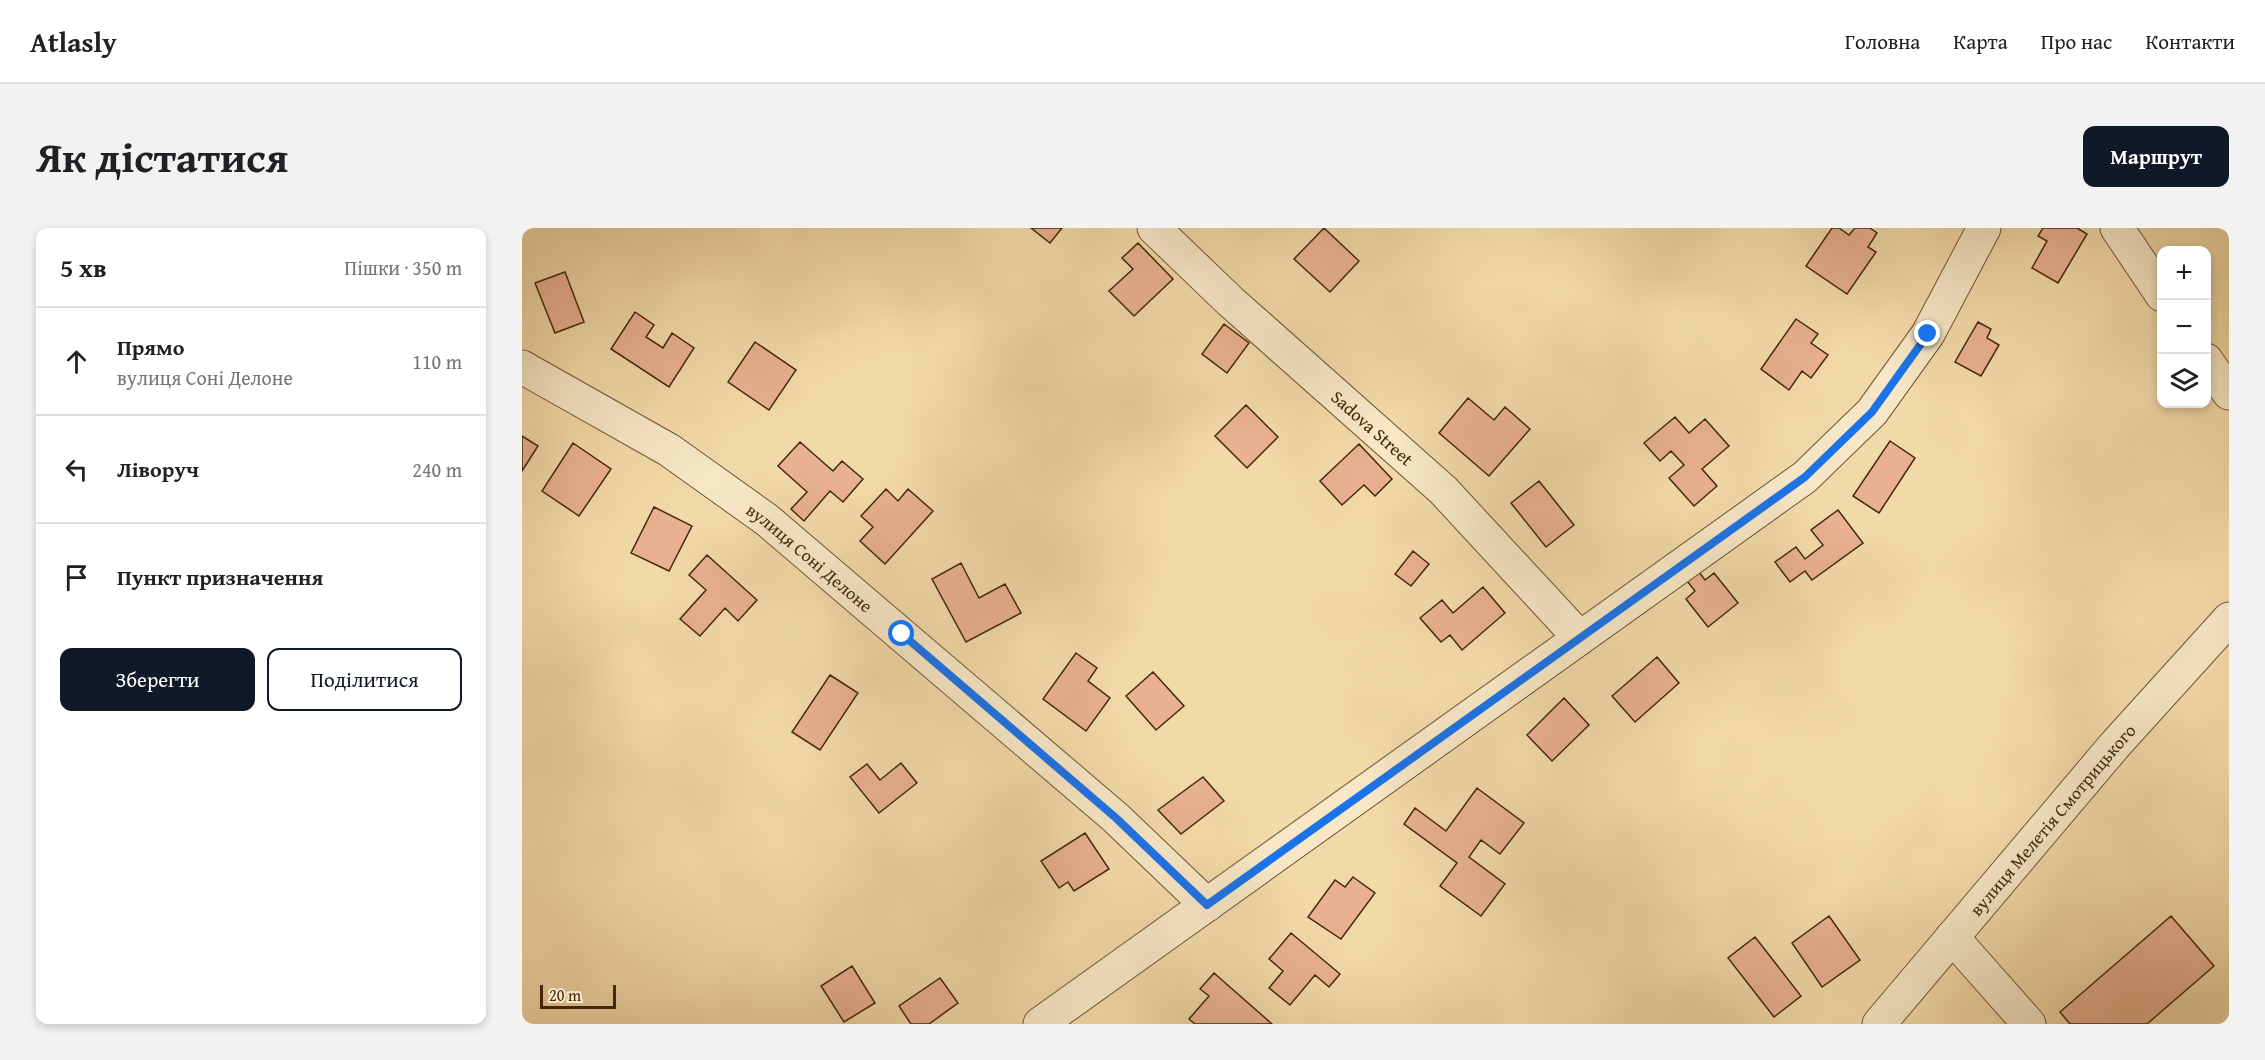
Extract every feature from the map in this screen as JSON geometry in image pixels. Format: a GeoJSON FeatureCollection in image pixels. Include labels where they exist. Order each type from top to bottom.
{"type":"FeatureCollection","features":[{"type":"Feature","properties":{"kind":"street","name":"Sadova Street"},"geometry":{"type":"LineString","coordinates":[[1154,228],[1230,301],[1443,490],[1579,637]]}},
{"type":"Feature","properties":{"kind":"street"},"geometry":{"type":"LineString","coordinates":[[1040,1024],[1805,477],[1872,412],[1928,334],[1984,228]]}},
{"type":"Feature","properties":{"kind":"street"},"geometry":{"type":"LineString","coordinates":[[2117,228],[2157,287]]}},
{"type":"Feature","properties":{"kind":"street","name":"вулиця Соні Делоне"},"geometry":{"type":"LineString","coordinates":[[522,367],[669,450],[767,520],[1116,818],[1207,905]]}},
{"type":"Feature","properties":{"kind":"street"},"geometry":{"type":"LineString","coordinates":[[2211,367],[2229,393]]}},
{"type":"Feature","properties":{"kind":"street","name":"вулиця Мелетія Смотрицького"},"geometry":{"type":"LineString","coordinates":[[1879,1024],[2114,746],[2229,619]]}},
{"type":"Feature","properties":{"kind":"street"},"geometry":{"type":"LineString","coordinates":[[1952,937],[2029,1024]]}},
{"type":"Feature","properties":{"kind":"building"},"geometry":{"type":"Polygon","coordinates":[[[1031,228],[1062,228],[1050,243],[1031,228]]]}},
{"type":"Feature","properties":{"kind":"building"},"geometry":{"type":"Polygon","coordinates":[[[1324,228],[1359,261],[1330,292],[1294,259],[1324,228]]]}},
{"type":"Feature","properties":{"kind":"building"},"geometry":{"type":"Polygon","coordinates":[[[1832,228],[1839,228],[1849,235],[1855,228],[1870,228],[1877,233],[1868,247],[1876,252],[1847,294],[1806,266],[1832,228]]]}},
{"type":"Feature","properties":{"kind":"building"},"geometry":{"type":"Polygon","coordinates":[[[2043,228],[2077,228],[2087,234],[2058,283],[2032,268],[2047,241],[2038,236],[2043,228]]]}},
{"type":"Feature","properties":{"kind":"building"},"geometry":{"type":"Polygon","coordinates":[[[1138,243],[1173,279],[1134,316],[1109,291],[1133,269],[1122,258],[1138,243]]]}},
{"type":"Feature","properties":{"kind":"building"},"geometry":{"type":"Polygon","coordinates":[[[565,272],[584,322],[555,333],[535,283],[565,272]]]}},
{"type":"Feature","properties":{"kind":"building"},"geometry":{"type":"Polygon","coordinates":[[[635,312],[654,325],[646,337],[663,348],[672,333],[694,348],[669,387],[611,349],[635,312]]]}},
{"type":"Feature","properties":{"kind":"building"},"geometry":{"type":"Polygon","coordinates":[[[1796,319],[1818,334],[1811,343],[1828,355],[1811,378],[1802,371],[1789,390],[1761,369],[1796,319]]]}},
{"type":"Feature","properties":{"kind":"building"},"geometry":{"type":"Polygon","coordinates":[[[1978,322],[1991,329],[1987,338],[1999,345],[1981,376],[1955,362],[1978,322]]]}},
{"type":"Feature","properties":{"kind":"building"},"geometry":{"type":"Polygon","coordinates":[[[1224,324],[1249,343],[1227,373],[1202,354],[1224,324]]]}},
{"type":"Feature","properties":{"kind":"building"},"geometry":{"type":"Polygon","coordinates":[[[755,342],[796,370],[769,410],[728,382],[755,342]]]}},
{"type":"Feature","properties":{"kind":"building"},"geometry":{"type":"Polygon","coordinates":[[[1468,398],[1494,420],[1505,407],[1530,429],[1489,476],[1439,433],[1468,398]]]}},
{"type":"Feature","properties":{"kind":"building"},"geometry":{"type":"Polygon","coordinates":[[[1246,405],[1278,437],[1247,468],[1215,436],[1246,405]]]}},
{"type":"Feature","properties":{"kind":"building"},"geometry":{"type":"Polygon","coordinates":[[[1675,417],[1689,433],[1705,419],[1729,446],[1702,469],[1717,486],[1694,506],[1669,478],[1684,465],[1671,451],[1660,461],[1644,443],[1675,417]]]}},
{"type":"Feature","properties":{"kind":"building"},"geometry":{"type":"Polygon","coordinates":[[[522,436],[538,446],[522,471],[522,436]]]}},
{"type":"Feature","properties":{"kind":"building"},"geometry":{"type":"Polygon","coordinates":[[[1890,441],[1915,458],[1879,513],[1853,496],[1890,441]]]}},
{"type":"Feature","properties":{"kind":"building"},"geometry":{"type":"Polygon","coordinates":[[[800,442],[833,471],[842,461],[863,479],[843,502],[830,491],[804,521],[791,509],[807,492],[778,466],[800,442]]]}},
{"type":"Feature","properties":{"kind":"building"},"geometry":{"type":"Polygon","coordinates":[[[573,443],[611,469],[579,516],[542,491],[573,443]]]}},
{"type":"Feature","properties":{"kind":"building"},"geometry":{"type":"Polygon","coordinates":[[[1359,444],[1392,479],[1375,496],[1364,485],[1342,505],[1320,481],[1359,444]]]}},
{"type":"Feature","properties":{"kind":"building"},"geometry":{"type":"Polygon","coordinates":[[[1539,481],[1574,525],[1546,547],[1511,503],[1539,481]]]}},
{"type":"Feature","properties":{"kind":"building"},"geometry":{"type":"Polygon","coordinates":[[[886,489],[898,501],[908,489],[933,511],[885,564],[860,541],[873,527],[861,516],[886,489]]]}},
{"type":"Feature","properties":{"kind":"building"},"geometry":{"type":"Polygon","coordinates":[[[654,507],[692,526],[669,571],[631,553],[654,507]]]}},
{"type":"Feature","properties":{"kind":"building"},"geometry":{"type":"Polygon","coordinates":[[[1838,510],[1863,543],[1812,580],[1805,571],[1790,582],[1775,562],[1796,547],[1805,559],[1823,545],[1811,530],[1838,510]]]}},
{"type":"Feature","properties":{"kind":"building"},"geometry":{"type":"Polygon","coordinates":[[[1413,551],[1429,564],[1411,586],[1395,574],[1413,551]]]}},
{"type":"Feature","properties":{"kind":"building"},"geometry":{"type":"Polygon","coordinates":[[[707,555],[757,600],[738,621],[725,608],[700,636],[680,619],[706,590],[689,575],[707,555]]]}},
{"type":"Feature","properties":{"kind":"building"},"geometry":{"type":"Polygon","coordinates":[[[961,563],[979,598],[1005,584],[1021,613],[966,642],[932,579],[961,563]]]}},
{"type":"Feature","properties":{"kind":"building"},"geometry":{"type":"Polygon","coordinates":[[[1699,572],[1705,580],[1714,573],[1738,603],[1708,627],[1686,599],[1695,591],[1687,581],[1699,572]]]}},
{"type":"Feature","properties":{"kind":"building"},"geometry":{"type":"Polygon","coordinates":[[[1483,587],[1505,613],[1462,650],[1450,635],[1441,642],[1420,618],[1442,600],[1453,613],[1483,587]]]}},
{"type":"Feature","properties":{"kind":"building"},"geometry":{"type":"Polygon","coordinates":[[[1076,653],[1097,668],[1088,681],[1110,698],[1086,731],[1043,699],[1076,653]]]}},
{"type":"Feature","properties":{"kind":"building"},"geometry":{"type":"Polygon","coordinates":[[[1657,657],[1679,683],[1635,722],[1612,696],[1657,657]]]}},
{"type":"Feature","properties":{"kind":"building"},"geometry":{"type":"Polygon","coordinates":[[[1153,672],[1184,706],[1156,730],[1126,696],[1153,672]]]}},
{"type":"Feature","properties":{"kind":"building"},"geometry":{"type":"Polygon","coordinates":[[[830,675],[858,693],[820,750],[792,732],[830,675]]]}},
{"type":"Feature","properties":{"kind":"building"},"geometry":{"type":"Polygon","coordinates":[[[1564,698],[1589,725],[1552,761],[1527,735],[1564,698]]]}},
{"type":"Feature","properties":{"kind":"building"},"geometry":{"type":"Polygon","coordinates":[[[901,763],[917,783],[879,813],[850,777],[867,764],[880,780],[901,763]]]}},
{"type":"Feature","properties":{"kind":"building"},"geometry":{"type":"Polygon","coordinates":[[[1203,777],[1224,801],[1181,834],[1158,810],[1203,777]]]}},
{"type":"Feature","properties":{"kind":"building"},"geometry":{"type":"Polygon","coordinates":[[[1477,788],[1524,823],[1500,854],[1481,840],[1469,857],[1505,884],[1481,916],[1440,886],[1457,863],[1404,824],[1415,808],[1446,831],[1477,788]]]}},
{"type":"Feature","properties":{"kind":"building"},"geometry":{"type":"Polygon","coordinates":[[[1085,833],[1109,869],[1074,891],[1068,882],[1059,888],[1041,861],[1085,833]]]}},
{"type":"Feature","properties":{"kind":"building"},"geometry":{"type":"Polygon","coordinates":[[[1353,877],[1375,893],[1341,939],[1308,917],[1335,880],[1345,887],[1353,877]]]}},
{"type":"Feature","properties":{"kind":"building"},"geometry":{"type":"Polygon","coordinates":[[[1829,916],[1860,960],[1822,987],[1792,943],[1829,916]]]}},
{"type":"Feature","properties":{"kind":"building"},"geometry":{"type":"Polygon","coordinates":[[[2171,916],[2214,966],[2147,1024],[2070,1024],[2060,1012],[2171,916]]]}},
{"type":"Feature","properties":{"kind":"building"},"geometry":{"type":"Polygon","coordinates":[[[1291,933],[1340,974],[1329,987],[1315,975],[1290,1005],[1269,988],[1283,971],[1269,959],[1291,933]]]}},
{"type":"Feature","properties":{"kind":"building"},"geometry":{"type":"Polygon","coordinates":[[[1755,937],[1801,996],[1774,1017],[1728,958],[1755,937]]]}},
{"type":"Feature","properties":{"kind":"building"},"geometry":{"type":"Polygon","coordinates":[[[852,966],[875,1003],[844,1022],[821,986],[852,966]]]}},
{"type":"Feature","properties":{"kind":"building"},"geometry":{"type":"Polygon","coordinates":[[[1214,973],[1272,1024],[1195,1024],[1189,1019],[1209,996],[1200,989],[1214,973]]]}},
{"type":"Feature","properties":{"kind":"building"},"geometry":{"type":"Polygon","coordinates":[[[940,978],[958,1003],[929,1024],[911,1024],[899,1006],[940,978]]]}},
{"type":"Feature","properties":{"kind":"route"},"geometry":{"type":"LineString","coordinates":[[902,634],[1116,818],[1207,905],[1805,477],[1872,412],[1928,334]]}}]}
